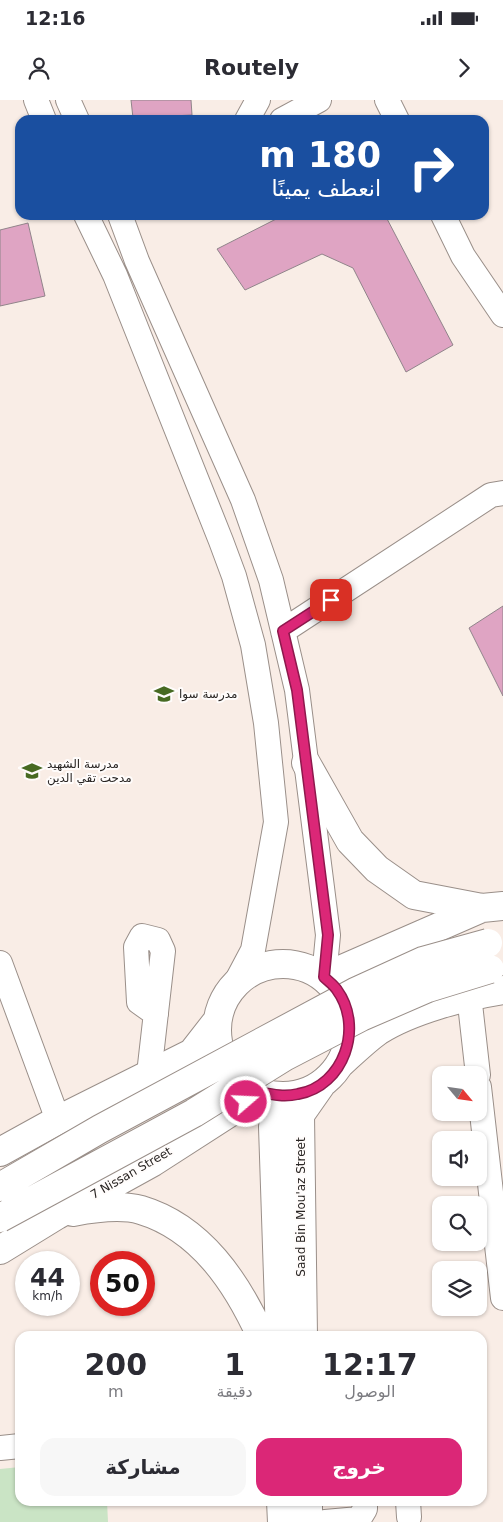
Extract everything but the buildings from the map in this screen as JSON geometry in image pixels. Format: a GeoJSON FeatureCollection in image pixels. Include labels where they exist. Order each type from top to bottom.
{"type":"FeatureCollection","features":[{"type":"Feature","properties":{"kind":"main road"},"geometry":{"type":"LineString","coordinates":[[306,763],[350,841],[377,870],[414,895],[492,907]]}},
{"type":"Feature","properties":{"kind":"main road"},"geometry":{"type":"LineString","coordinates":[[324,977],[492,907]]}},
{"type":"Feature","properties":{"kind":"main road"},"geometry":{"type":"LineString","coordinates":[[0,1187],[100,1129],[355,992],[423,961],[497,962]]}},
{"type":"Feature","properties":{"kind":"main road"},"geometry":{"type":"LineString","coordinates":[[340,1064],[348,1047],[350,1027],[346,1008],[337,990],[324,977],[313,970],[293,963],[272,964],[252,971],[235,984],[223,1001],[217,1021],[217,1042],[224,1061],[236,1077],[269,1094],[300,1094],[321,1085],[340,1064],[378,1032],[396,1021],[470,995],[497,962]]}},
{"type":"Feature","properties":{"kind":"main road"},"geometry":{"type":"LineString","coordinates":[[0,1218],[194,1113],[284,1057],[361,1017],[428,988],[497,962]]}},
{"type":"Feature","properties":{"kind":"main road"},"geometry":{"type":"LineString","coordinates":[[0,1152],[58,1120],[192,1053],[217,1021]]}},
{"type":"Feature","properties":{"kind":"main road","name":"Saad Bin Mou'az Street"},"geometry":{"type":"LineString","coordinates":[[303,1331],[300,1115],[321,1085]]}},
{"type":"Feature","properties":{"kind":"main road","name":"7 Nissan Street"},"geometry":{"type":"LineString","coordinates":[[0,1250],[57,1215],[153,1162],[269,1094]]}},
{"type":"Feature","properties":{"kind":"main road","name":"Saad Bin Mou'az Street"},"geometry":{"type":"LineString","coordinates":[[269,1094],[273,1127],[280,1331]]}},
{"type":"Feature","properties":{"kind":"main road"},"geometry":{"type":"LineString","coordinates":[[57,1215],[103,1207],[141,1210],[189,1233],[221,1267],[245,1301],[259,1331]]}},
{"type":"Feature","properties":{"kind":"main road"},"geometry":{"type":"LineString","coordinates":[[281,1506],[282,1522]]}},
{"type":"Feature","properties":{"kind":"main road"},"geometry":{"type":"LineString","coordinates":[[308,1506],[308,1522]]}},
{"type":"Feature","properties":{"kind":"street"},"geometry":{"type":"LineString","coordinates":[[36,100],[42,115]]}},
{"type":"Feature","properties":{"kind":"street"},"geometry":{"type":"LineString","coordinates":[[68,100],[75,115]]}},
{"type":"Feature","properties":{"kind":"street"},"geometry":{"type":"LineString","coordinates":[[250,115],[258,100]]}},
{"type":"Feature","properties":{"kind":"street"},"geometry":{"type":"LineString","coordinates":[[291,115],[318,100]]}},
{"type":"Feature","properties":{"kind":"street"},"geometry":{"type":"LineString","coordinates":[[387,100],[394,115]]}},
{"type":"Feature","properties":{"kind":"street"},"geometry":{"type":"LineString","coordinates":[[88,220],[116,275],[234,576],[256,665],[266,722],[276,822],[253,950],[235,984]]}},
{"type":"Feature","properties":{"kind":"street"},"geometry":{"type":"LineString","coordinates":[[128,220],[137,261],[243,500],[271,580],[297,690],[328,935],[324,977]]}},
{"type":"Feature","properties":{"kind":"street"},"geometry":{"type":"LineString","coordinates":[[445,220],[463,256],[503,314]]}},
{"type":"Feature","properties":{"kind":"street"},"geometry":{"type":"LineString","coordinates":[[116,275],[129,273],[136,269],[137,261]]}},
{"type":"Feature","properties":{"kind":"street"},"geometry":{"type":"LineString","coordinates":[[283,631],[491,495],[503,493]]}},
{"type":"Feature","properties":{"kind":"street"},"geometry":{"type":"LineString","coordinates":[[234,576],[264,558]]}},
{"type":"Feature","properties":{"kind":"street"},"geometry":{"type":"LineString","coordinates":[[0,963],[58,1120]]}},
{"type":"Feature","properties":{"kind":"street"},"geometry":{"type":"LineString","coordinates":[[470,995],[477,1066]]}},
{"type":"Feature","properties":{"kind":"street"},"geometry":{"type":"LineString","coordinates":[[149,1074],[156,1014]]}},
{"type":"Feature","properties":{"kind":"street"},"geometry":{"type":"LineString","coordinates":[[482,1121],[484,1142],[496,1169],[490,1200],[503,1298]]}},
{"type":"Feature","properties":{"kind":"street"},"geometry":{"type":"LineString","coordinates":[[0,1448],[15,1446]]}},
{"type":"Feature","properties":{"kind":"street"},"geometry":{"type":"LineString","coordinates":[[325,1522],[359,1519],[365,1506]]}},
{"type":"Feature","properties":{"kind":"green space"},"geometry":{"type":"Polygon","coordinates":[[[15,1468],[15,1506],[107,1506],[108,1522],[0,1522],[0,1469],[15,1468]]]}},
{"type":"Feature","properties":{"kind":"place","name":"مدرسة سوا"},"geometry":{"type":"Point","coordinates":[164,694]}},
{"type":"Feature","properties":{"kind":"place","name":"مدرسة الشهيد مدحت تقي الدين"},"geometry":{"type":"Point","coordinates":[32,771]}},
{"type":"Feature","properties":{"kind":"route"},"geometry":{"type":"LineString","coordinates":[[246,1102],[260,1092],[278,1096],[300,1094],[321,1085],[332,1076],[348,1047],[350,1027],[346,1008],[337,990],[324,977],[328,935],[297,690],[283,631],[331,600]]}}]}
